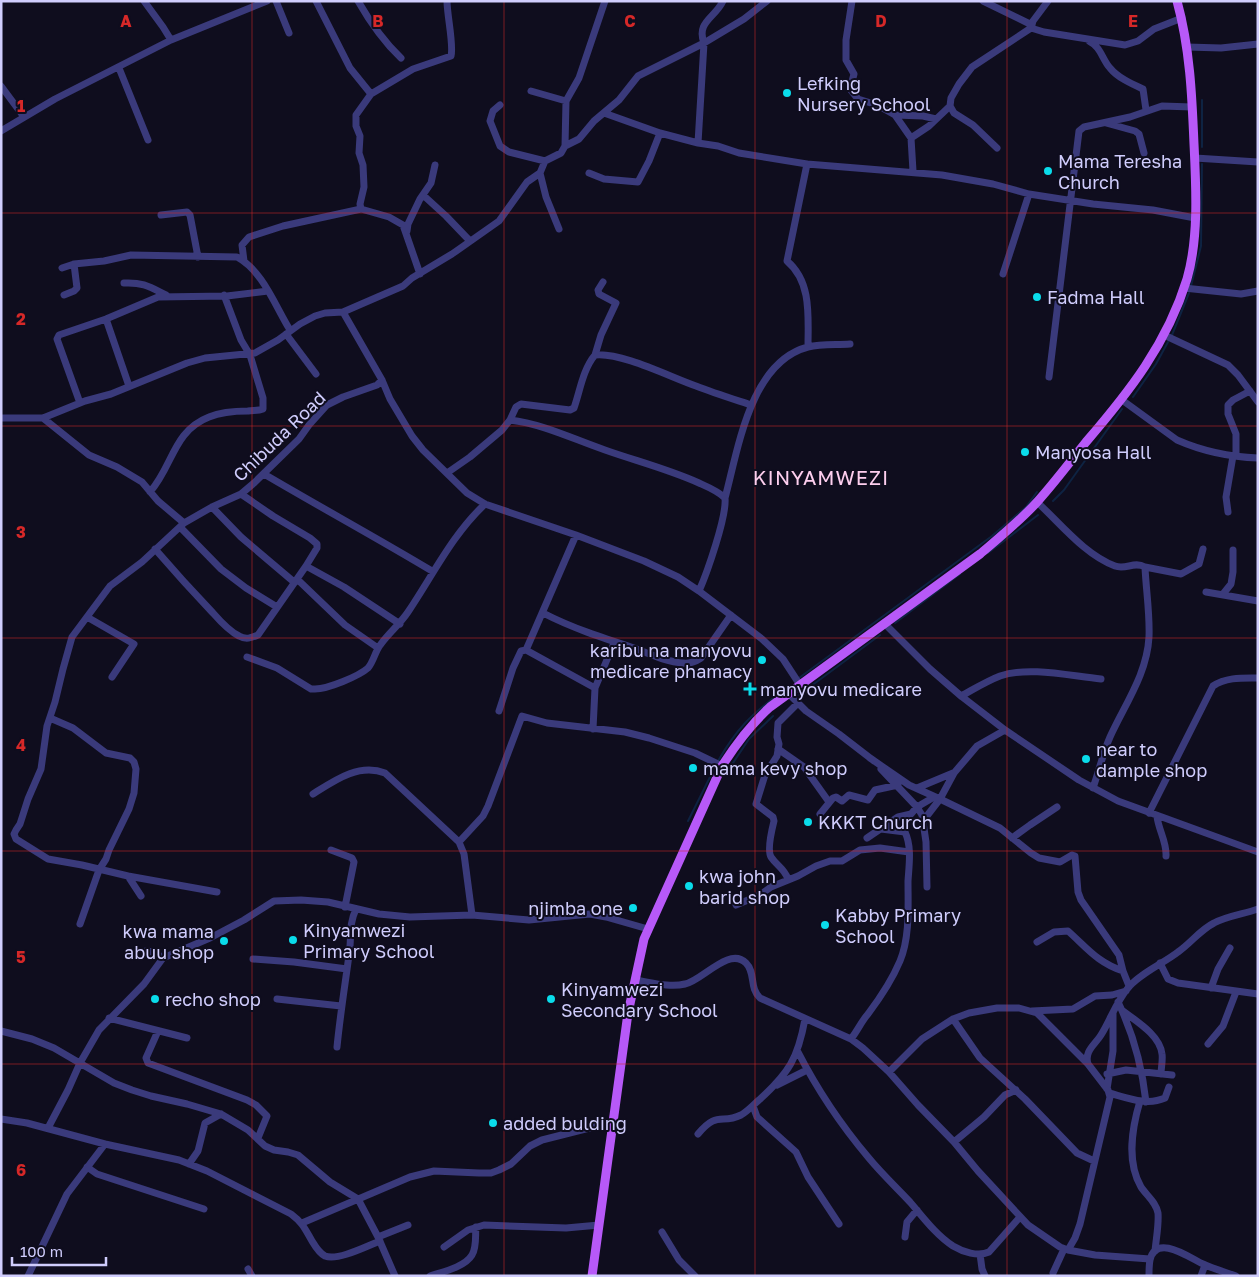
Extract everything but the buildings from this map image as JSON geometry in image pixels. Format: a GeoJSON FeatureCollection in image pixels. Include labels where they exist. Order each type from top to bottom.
{"type":"FeatureCollection","features":[{"type":"Feature","properties":{"kind":"main road"},"geometry":{"type":"LineString","coordinates":[[592,1276],[628,1013],[644,939],[722,766],[753,722],[770,707],[980,554],[1009,530],[1037,502],[1122,400],[1148,363],[1177,307],[1184,288],[1191,256],[1195,218],[1195,158],[1187,47],[1177,1]]}},
{"type":"Feature","properties":{"kind":"street"},"geometry":{"type":"LineString","coordinates":[[144,1],[171,40]]}},
{"type":"Feature","properties":{"kind":"street"},"geometry":{"type":"LineString","coordinates":[[1,131],[171,40],[267,1]]}},
{"type":"Feature","properties":{"kind":"street"},"geometry":{"type":"LineString","coordinates":[[276,1],[289,33]]}},
{"type":"Feature","properties":{"kind":"street"},"geometry":{"type":"LineString","coordinates":[[316,1],[350,68],[371,94]]}},
{"type":"Feature","properties":{"kind":"street"},"geometry":{"type":"LineString","coordinates":[[358,1],[375,30],[401,58]]}},
{"type":"Feature","properties":{"kind":"street"},"geometry":{"type":"LineString","coordinates":[[361,209],[360,204],[364,187],[363,164],[359,153],[360,136],[356,126],[356,115],[371,94],[413,69],[451,56],[452,48],[448,27],[447,1]]}},
{"type":"Feature","properties":{"kind":"street"},"geometry":{"type":"LineString","coordinates":[[1,418],[43,418],[80,403],[111,394],[187,363],[205,358],[250,354],[265,348],[316,316],[324,313],[343,312],[365,301],[398,289],[499,221],[527,182],[540,173],[546,161],[561,153],[565,146],[566,101],[579,78],[604,1]]}},
{"type":"Feature","properties":{"kind":"street"},"geometry":{"type":"LineString","coordinates":[[698,143],[704,42],[701,30],[719,9],[723,1]]}},
{"type":"Feature","properties":{"kind":"street"},"geometry":{"type":"LineString","coordinates":[[565,146],[579,139],[588,128],[619,100],[638,76],[744,19],[768,1]]}},
{"type":"Feature","properties":{"kind":"street"},"geometry":{"type":"LineString","coordinates":[[852,1],[846,40],[846,60],[854,74],[850,89],[858,99],[877,105],[895,115],[911,138],[913,171]]}},
{"type":"Feature","properties":{"kind":"street"},"geometry":{"type":"LineString","coordinates":[[983,1],[1044,32],[1114,44],[1132,44],[1154,29],[1182,18]]}},
{"type":"Feature","properties":{"kind":"street"},"geometry":{"type":"LineString","coordinates":[[911,138],[929,126],[950,106],[959,84],[972,67],[1032,27],[1033,21],[1048,1]]}},
{"type":"Feature","properties":{"kind":"street"},"geometry":{"type":"LineString","coordinates":[[1084,38],[1100,50],[1109,68],[1143,89],[1146,110]]}},
{"type":"Feature","properties":{"kind":"street"},"geometry":{"type":"LineString","coordinates":[[1187,47],[1221,48],[1258,44]]}},
{"type":"Feature","properties":{"kind":"street"},"geometry":{"type":"LineString","coordinates":[[119,68],[148,140]]}},
{"type":"Feature","properties":{"kind":"street"},"geometry":{"type":"LineString","coordinates":[[1,86],[24,117]]}},
{"type":"Feature","properties":{"kind":"street"},"geometry":{"type":"LineString","coordinates":[[531,91],[566,101]]}},
{"type":"Feature","properties":{"kind":"street"},"geometry":{"type":"LineString","coordinates":[[500,105],[493,112],[490,121],[500,146],[509,152],[546,161]]}},
{"type":"Feature","properties":{"kind":"street"},"geometry":{"type":"LineString","coordinates":[[950,106],[954,112],[973,125],[997,148]]}},
{"type":"Feature","properties":{"kind":"street"},"geometry":{"type":"LineString","coordinates":[[1049,377],[1079,131],[1084,127],[1130,117],[1162,106],[1192,107]]}},
{"type":"Feature","properties":{"kind":"street"},"geometry":{"type":"LineString","coordinates":[[604,113],[660,134],[718,146],[739,153],[807,164],[942,174],[993,184],[1029,194],[1071,201],[1153,210],[1195,218]]}},
{"type":"Feature","properties":{"kind":"street"},"geometry":{"type":"LineString","coordinates":[[895,115],[923,116],[936,119]]}},
{"type":"Feature","properties":{"kind":"street"},"geometry":{"type":"LineString","coordinates":[[1103,123],[1135,131],[1139,134],[1144,153]]}},
{"type":"Feature","properties":{"kind":"street"},"geometry":{"type":"LineString","coordinates":[[589,173],[604,178],[638,182],[649,162],[660,134]]}},
{"type":"Feature","properties":{"kind":"street"},"geometry":{"type":"LineString","coordinates":[[1195,158],[1258,162]]}},
{"type":"Feature","properties":{"kind":"street"},"geometry":{"type":"LineString","coordinates":[[807,164],[787,260],[796,268],[805,288],[808,347]]}},
{"type":"Feature","properties":{"kind":"street"},"geometry":{"type":"LineString","coordinates":[[406,232],[408,224],[431,183],[435,165]]}},
{"type":"Feature","properties":{"kind":"street"},"geometry":{"type":"LineString","coordinates":[[540,173],[546,197],[559,229]]}},
{"type":"Feature","properties":{"kind":"street"},"geometry":{"type":"LineString","coordinates":[[1003,274],[1029,194]]}},
{"type":"Feature","properties":{"kind":"street"},"geometry":{"type":"LineString","coordinates":[[423,195],[469,240]]}},
{"type":"Feature","properties":{"kind":"street"},"geometry":{"type":"LineString","coordinates":[[316,374],[288,332],[268,291],[244,260],[242,245],[249,237],[283,226],[361,209],[389,217],[403,225],[420,274]]}},
{"type":"Feature","properties":{"kind":"street"},"geometry":{"type":"LineString","coordinates":[[160,215],[187,212],[190,215],[198,257]]}},
{"type":"Feature","properties":{"kind":"street"},"geometry":{"type":"LineString","coordinates":[[62,268],[74,264],[104,261],[131,255],[231,256],[244,260]]}},
{"type":"Feature","properties":{"kind":"street"},"geometry":{"type":"LineString","coordinates":[[64,295],[72,293],[77,288],[74,264]]}},
{"type":"Feature","properties":{"kind":"street"},"geometry":{"type":"LineString","coordinates":[[124,283],[138,282],[148,285],[167,296]]}},
{"type":"Feature","properties":{"kind":"street"},"geometry":{"type":"LineString","coordinates":[[447,473],[470,457],[502,430],[510,420],[516,407],[521,404],[573,410],[584,375],[595,355],[601,335],[616,303],[599,294],[598,290],[603,282]]}},
{"type":"Feature","properties":{"kind":"street"},"geometry":{"type":"LineString","coordinates":[[1184,288],[1241,294],[1258,291]]}},
{"type":"Feature","properties":{"kind":"street"},"geometry":{"type":"LineString","coordinates":[[80,403],[57,339],[63,334],[106,319],[158,297],[224,296],[268,291]]}},
{"type":"Feature","properties":{"kind":"street"},"geometry":{"type":"LineString","coordinates":[[150,492],[158,483],[180,440],[189,429],[209,417],[263,409],[263,398],[250,354],[241,340],[224,296]]}},
{"type":"Feature","properties":{"kind":"street"},"geometry":{"type":"LineString","coordinates":[[343,312],[412,436],[423,450],[467,492],[485,504],[576,535],[644,561],[678,577],[731,615],[783,659],[800,685]]}},
{"type":"Feature","properties":{"kind":"street"},"geometry":{"type":"LineString","coordinates":[[106,319],[129,386]]}},
{"type":"Feature","properties":{"kind":"street"},"geometry":{"type":"LineString","coordinates":[[1164,335],[1228,365],[1258,402]]}},
{"type":"Feature","properties":{"kind":"street"},"geometry":{"type":"LineString","coordinates":[[699,591],[725,510],[725,498],[737,447],[751,405],[772,370],[795,352],[808,347],[850,344]]}},
{"type":"Feature","properties":{"kind":"street"},"geometry":{"type":"LineString","coordinates":[[595,355],[608,354],[751,405]]}},
{"type":"Feature","properties":{"kind":"street","name":"Chibuda Road"},"geometry":{"type":"LineString","coordinates":[[99,870],[48,859],[16,839],[14,834],[20,824],[41,769],[47,726],[72,637],[110,586],[142,562],[182,525],[212,506],[241,494],[299,439],[327,405],[343,396],[377,385],[382,380]]}},
{"type":"Feature","properties":{"kind":"street"},"geometry":{"type":"LineString","coordinates":[[1228,512],[1226,497],[1236,434],[1228,414],[1228,405],[1233,400],[1250,391]]}},
{"type":"Feature","properties":{"kind":"street"},"geometry":{"type":"LineString","coordinates":[[1122,400],[1177,440],[1234,456],[1258,458]]}},
{"type":"Feature","properties":{"kind":"street"},"geometry":{"type":"LineString","coordinates":[[43,418],[89,455],[130,474],[142,482],[221,569],[246,588],[277,607]]}},
{"type":"Feature","properties":{"kind":"street"},"geometry":{"type":"LineString","coordinates":[[510,420],[535,424],[605,450],[650,464],[685,477],[720,493],[725,498]]}},
{"type":"Feature","properties":{"kind":"street"},"geometry":{"type":"LineString","coordinates":[[264,474],[325,510],[361,528],[432,571]]}},
{"type":"Feature","properties":{"kind":"street"},"geometry":{"type":"LineString","coordinates":[[155,549],[192,592],[238,636],[251,638],[258,635],[306,566],[317,544],[241,494]]}},
{"type":"Feature","properties":{"kind":"street"},"geometry":{"type":"LineString","coordinates":[[1037,502],[1094,556],[1121,568],[1135,564],[1181,574],[1199,564],[1204,549]]}},
{"type":"Feature","properties":{"kind":"street"},"geometry":{"type":"LineString","coordinates":[[247,657],[255,658],[277,668],[311,689],[320,689],[362,672],[372,663],[378,648],[400,624],[449,546],[485,504]]}},
{"type":"Feature","properties":{"kind":"street"},"geometry":{"type":"LineString","coordinates":[[212,506],[248,542],[296,581],[344,625],[378,648]]}},
{"type":"Feature","properties":{"kind":"street"},"geometry":{"type":"LineString","coordinates":[[526,650],[576,535]]}},
{"type":"Feature","properties":{"kind":"street"},"geometry":{"type":"LineString","coordinates":[[1223,594],[1231,584],[1233,577],[1233,550]]}},
{"type":"Feature","properties":{"kind":"street"},"geometry":{"type":"LineString","coordinates":[[306,566],[344,587],[400,624]]}},
{"type":"Feature","properties":{"kind":"street"},"geometry":{"type":"LineString","coordinates":[[1093,788],[1110,737],[1138,681],[1147,650],[1149,618],[1144,567]]}},
{"type":"Feature","properties":{"kind":"street"},"geometry":{"type":"LineString","coordinates":[[1206,592],[1258,601]]}},
{"type":"Feature","properties":{"kind":"street"},"geometry":{"type":"LineString","coordinates":[[543,613],[568,626],[614,642],[670,661],[690,663],[701,658],[731,615]]}},
{"type":"Feature","properties":{"kind":"street"},"geometry":{"type":"LineString","coordinates":[[87,617],[134,644],[112,678]]}},
{"type":"Feature","properties":{"kind":"street"},"geometry":{"type":"LineString","coordinates":[[884,623],[930,669],[961,696],[1005,730],[1079,780],[1118,801],[1258,852]]}},
{"type":"Feature","properties":{"kind":"street"},"geometry":{"type":"LineString","coordinates":[[593,729],[595,688],[614,642]]}},
{"type":"Feature","properties":{"kind":"street"},"geometry":{"type":"LineString","coordinates":[[500,711],[513,668],[521,651],[526,650],[595,688]]}},
{"type":"Feature","properties":{"kind":"street"},"geometry":{"type":"LineString","coordinates":[[961,696],[1000,676],[1018,673],[1041,673],[1101,679]]}},
{"type":"Feature","properties":{"kind":"street"},"geometry":{"type":"LineString","coordinates":[[1149,813],[1213,686],[1219,682],[1235,678],[1258,678]]}},
{"type":"Feature","properties":{"kind":"street"},"geometry":{"type":"LineString","coordinates":[[788,693],[806,711],[909,785],[1000,828],[1031,854],[1046,860],[1060,862],[1072,855],[1075,856],[1078,892],[1081,900],[1119,955],[1127,989],[1118,1002],[1101,1036],[1088,1052],[1088,1064]]}},
{"type":"Feature","properties":{"kind":"street"},"geometry":{"type":"LineString","coordinates":[[788,879],[785,871],[772,858],[769,852],[773,817],[756,804],[765,775],[777,756],[778,723],[798,703]]}},
{"type":"Feature","properties":{"kind":"street"},"geometry":{"type":"LineString","coordinates":[[459,842],[482,816],[488,806],[522,716],[547,723],[625,732],[671,744],[722,766]]}},
{"type":"Feature","properties":{"kind":"street"},"geometry":{"type":"LineString","coordinates":[[50,718],[72,728],[106,753],[126,756],[134,762],[136,780],[129,809],[99,870],[80,924]]}},
{"type":"Feature","properties":{"kind":"street"},"geometry":{"type":"LineString","coordinates":[[923,821],[954,773],[977,746],[1005,730]]}},
{"type":"Feature","properties":{"kind":"street"},"geometry":{"type":"LineString","coordinates":[[778,749],[804,767],[829,802]]}},
{"type":"Feature","properties":{"kind":"street"},"geometry":{"type":"LineString","coordinates":[[870,758],[917,806],[922,815],[926,842],[928,887]]}},
{"type":"Feature","properties":{"kind":"street"},"geometry":{"type":"LineString","coordinates":[[313,794],[334,780],[352,772],[368,769],[385,773],[459,842],[464,854],[472,915]]}},
{"type":"Feature","properties":{"kind":"street"},"geometry":{"type":"LineString","coordinates":[[917,788],[954,773]]}},
{"type":"Feature","properties":{"kind":"street"},"geometry":{"type":"LineString","coordinates":[[820,814],[829,802],[836,797],[842,801],[850,795],[868,800],[875,790],[895,785],[909,785]]}},
{"type":"Feature","properties":{"kind":"street"},"geometry":{"type":"LineString","coordinates":[[866,838],[898,817],[911,814],[917,806],[937,798]]}},
{"type":"Feature","properties":{"kind":"street"},"geometry":{"type":"LineString","coordinates":[[1012,838],[1057,807]]}},
{"type":"Feature","properties":{"kind":"street"},"geometry":{"type":"LineString","coordinates":[[1157,816],[1159,829],[1166,848],[1166,856]]}},
{"type":"Feature","properties":{"kind":"street"},"geometry":{"type":"LineString","coordinates":[[851,1039],[879,1000],[900,961],[907,928],[909,852],[905,832],[881,829]]}},
{"type":"Feature","properties":{"kind":"street"},"geometry":{"type":"LineString","coordinates":[[736,905],[823,863],[842,861],[860,850],[880,848],[909,852]]}},
{"type":"Feature","properties":{"kind":"street"},"geometry":{"type":"LineString","coordinates":[[332,850],[352,858],[354,862],[345,907]]}},
{"type":"Feature","properties":{"kind":"street"},"geometry":{"type":"LineString","coordinates":[[99,870],[217,892]]}},
{"type":"Feature","properties":{"kind":"street"},"geometry":{"type":"LineString","coordinates":[[128,876],[141,896]]}},
{"type":"Feature","properties":{"kind":"street"},"geometry":{"type":"LineString","coordinates":[[48,1128],[80,1063],[99,1030],[144,984],[163,958],[210,938],[274,901],[328,902],[379,914],[410,917],[472,915],[529,920],[590,914],[648,929]]}},
{"type":"Feature","properties":{"kind":"street"},"geometry":{"type":"LineString","coordinates":[[337,1047],[350,948],[350,923],[356,909]]}},
{"type":"Feature","properties":{"kind":"street"},"geometry":{"type":"LineString","coordinates":[[889,1072],[922,1040],[953,1019],[968,1013],[997,1008],[1019,1008],[1032,1011],[1073,1009],[1095,996],[1112,995],[1127,989],[1160,963],[1178,953],[1201,931],[1215,922],[1258,909]]}},
{"type":"Feature","properties":{"kind":"street"},"geometry":{"type":"LineString","coordinates":[[1037,942],[1060,930],[1068,932],[1099,961],[1123,971]]}},
{"type":"Feature","properties":{"kind":"street"},"geometry":{"type":"LineString","coordinates":[[1211,988],[1218,968],[1230,948]]}},
{"type":"Feature","properties":{"kind":"street"},"geometry":{"type":"LineString","coordinates":[[146,951],[154,952],[163,958]]}},
{"type":"Feature","properties":{"kind":"street"},"geometry":{"type":"LineString","coordinates":[[253,959],[347,969]]}},
{"type":"Feature","properties":{"kind":"street"},"geometry":{"type":"LineString","coordinates":[[634,980],[682,985],[698,979],[728,959],[742,960],[751,970],[755,993],[760,998],[851,1039],[889,1072],[1028,1225],[1066,1250],[1095,1255],[1150,1260]]}},
{"type":"Feature","properties":{"kind":"street"},"geometry":{"type":"LineString","coordinates":[[1160,963],[1168,979],[1172,981],[1258,994]]}},
{"type":"Feature","properties":{"kind":"street"},"geometry":{"type":"LineString","coordinates":[[1208,1044],[1223,1026],[1236,992]]}},
{"type":"Feature","properties":{"kind":"street"},"geometry":{"type":"LineString","coordinates":[[277,999],[341,1006]]}},
{"type":"Feature","properties":{"kind":"street"},"geometry":{"type":"LineString","coordinates":[[1118,1002],[1132,1034],[1143,1071],[1143,1101],[1132,1132],[1131,1147],[1135,1171],[1141,1186],[1158,1211],[1155,1251],[1150,1260],[1149,1276]]}},
{"type":"Feature","properties":{"kind":"street"},"geometry":{"type":"LineString","coordinates":[[1122,1010],[1138,1022],[1158,1043],[1162,1054],[1160,1074]]}},
{"type":"Feature","properties":{"kind":"street"},"geometry":{"type":"LineString","coordinates":[[1032,1011],[1043,1018],[1088,1064],[1108,1091],[1143,1101],[1160,1100],[1166,1098],[1170,1087]]}},
{"type":"Feature","properties":{"kind":"street"},"geometry":{"type":"LineString","coordinates":[[1053,1273],[1075,1238],[1080,1224],[1109,1102],[1109,1073],[1113,1051],[1113,1013]]}},
{"type":"Feature","properties":{"kind":"street"},"geometry":{"type":"LineString","coordinates":[[110,1018],[187,1038]]}},
{"type":"Feature","properties":{"kind":"street"},"geometry":{"type":"LineString","coordinates":[[698,1134],[710,1121],[737,1117],[747,1112],[774,1086],[798,1052],[805,1018]]}},
{"type":"Feature","properties":{"kind":"street"},"geometry":{"type":"LineString","coordinates":[[953,1019],[980,1058],[1016,1090],[1077,1153],[1094,1161]]}},
{"type":"Feature","properties":{"kind":"street"},"geometry":{"type":"LineString","coordinates":[[158,1030],[146,1058],[148,1063],[256,1105],[267,1116],[258,1138]]}},
{"type":"Feature","properties":{"kind":"street"},"geometry":{"type":"LineString","coordinates":[[1,1031],[32,1038],[132,1090],[222,1114],[239,1123],[269,1148],[298,1155],[330,1182],[358,1199],[379,1239],[395,1276]]}},
{"type":"Feature","properties":{"kind":"street"},"geometry":{"type":"LineString","coordinates":[[798,1052],[807,1070],[848,1132],[916,1210],[950,1245],[962,1251],[980,1254],[989,1252],[1020,1216]]}},
{"type":"Feature","properties":{"kind":"street"},"geometry":{"type":"LineString","coordinates":[[774,1086],[807,1070]]}},
{"type":"Feature","properties":{"kind":"street"},"geometry":{"type":"LineString","coordinates":[[1098,1077],[1126,1070],[1172,1075]]}},
{"type":"Feature","properties":{"kind":"street"},"geometry":{"type":"LineString","coordinates":[[954,1142],[984,1117],[1005,1095],[1016,1090]]}},
{"type":"Feature","properties":{"kind":"street"},"geometry":{"type":"LineString","coordinates":[[752,1106],[757,1117],[796,1152],[808,1176],[839,1224]]}},
{"type":"Feature","properties":{"kind":"street"},"geometry":{"type":"LineString","coordinates":[[189,1164],[198,1151],[205,1123],[222,1114]]}},
{"type":"Feature","properties":{"kind":"street"},"geometry":{"type":"LineString","coordinates":[[1,1120],[48,1128],[189,1164],[224,1179],[291,1214],[302,1222],[320,1253],[325,1256],[332,1257],[347,1254],[408,1225]]}},
{"type":"Feature","properties":{"kind":"street"},"geometry":{"type":"LineString","coordinates":[[302,1222],[410,1177],[434,1171],[479,1173],[499,1170],[511,1164],[530,1146],[542,1140],[613,1122]]}},
{"type":"Feature","properties":{"kind":"street"},"geometry":{"type":"LineString","coordinates":[[30,1275],[67,1194],[105,1144]]}},
{"type":"Feature","properties":{"kind":"street"},"geometry":{"type":"LineString","coordinates":[[87,1168],[96,1174],[204,1209]]}},
{"type":"Feature","properties":{"kind":"street"},"geometry":{"type":"LineString","coordinates":[[905,1237],[907,1222],[916,1210]]}},
{"type":"Feature","properties":{"kind":"street"},"geometry":{"type":"LineString","coordinates":[[444,1247],[468,1230],[476,1227],[500,1225],[572,1228],[599,1225]]}},
{"type":"Feature","properties":{"kind":"street"},"geometry":{"type":"LineString","coordinates":[[430,1276],[441,1274],[471,1257],[476,1227]]}},
{"type":"Feature","properties":{"kind":"street"},"geometry":{"type":"LineString","coordinates":[[662,1232],[679,1260],[694,1276]]}},
{"type":"Feature","properties":{"kind":"street"},"geometry":{"type":"LineString","coordinates":[[1155,1251],[1162,1248],[1177,1249],[1205,1265],[1236,1276]]}},
{"type":"Feature","properties":{"kind":"street"},"geometry":{"type":"LineString","coordinates":[[980,1254],[985,1276]]}},
{"type":"Feature","properties":{"kind":"street"},"geometry":{"type":"LineString","coordinates":[[1201,1276],[1205,1265]]}},
{"type":"Feature","properties":{"kind":"waterway"},"geometry":{"type":"LineString","coordinates":[[1202,100],[1202,147]]}},
{"type":"Feature","properties":{"kind":"waterway"},"geometry":{"type":"LineString","coordinates":[[1191,286],[1201,246],[1202,164]]}},
{"type":"Feature","properties":{"kind":"waterway"},"geometry":{"type":"LineString","coordinates":[[1172,335],[1189,293]]}},
{"type":"Feature","properties":{"kind":"waterway"},"geometry":{"type":"LineString","coordinates":[[1133,397],[1156,364],[1168,342]]}},
{"type":"Feature","properties":{"kind":"waterway"},"geometry":{"type":"LineString","coordinates":[[1053,501],[1064,490],[1122,409]]}},
{"type":"Feature","properties":{"kind":"waterway"},"geometry":{"type":"LineString","coordinates":[[799,678],[992,536],[1026,507],[1037,492]]}},
{"type":"Feature","properties":{"kind":"waterway"},"geometry":{"type":"LineString","coordinates":[[988,553],[1038,515]]}},
{"type":"Feature","properties":{"kind":"waterway"},"geometry":{"type":"LineString","coordinates":[[895,623],[960,574]]}},
{"type":"Feature","properties":{"kind":"waterway"},"geometry":{"type":"LineString","coordinates":[[799,695],[880,635]]}},
{"type":"Feature","properties":{"kind":"waterway"},"geometry":{"type":"LineString","coordinates":[[718,761],[745,723],[781,692]]}},
{"type":"Feature","properties":{"kind":"waterway"},"geometry":{"type":"LineString","coordinates":[[725,775],[749,739],[773,716]]}},
{"type":"Feature","properties":{"kind":"waterway"},"geometry":{"type":"LineString","coordinates":[[688,821],[715,767]]}},
{"type":"Feature","properties":{"kind":"place","name":"Lefking Nursery School"},"geometry":{"type":"Point","coordinates":[787,93]}},
{"type":"Feature","properties":{"kind":"place","name":"Mama Teresha Church"},"geometry":{"type":"Point","coordinates":[1048,171]}},
{"type":"Feature","properties":{"kind":"place","name":"Fadma Hall"},"geometry":{"type":"Point","coordinates":[1037,297]}},
{"type":"Feature","properties":{"kind":"place","name":"Manyosa Hall"},"geometry":{"type":"Point","coordinates":[1025,452]}},
{"type":"Feature","properties":{"kind":"place","name":"karibu na manyovu medicare phamacy"},"geometry":{"type":"Point","coordinates":[762,660]}},
{"type":"Feature","properties":{"kind":"place","name":"manyovu medicare"},"geometry":{"type":"Point","coordinates":[750,689]}},
{"type":"Feature","properties":{"kind":"place","name":"near to dample shop"},"geometry":{"type":"Point","coordinates":[1086,759]}},
{"type":"Feature","properties":{"kind":"place","name":"mama kevy shop"},"geometry":{"type":"Point","coordinates":[693,768]}},
{"type":"Feature","properties":{"kind":"place","name":"KKKT Church"},"geometry":{"type":"Point","coordinates":[808,822]}},
{"type":"Feature","properties":{"kind":"place","name":"kwa john barid shop"},"geometry":{"type":"Point","coordinates":[689,886]}},
{"type":"Feature","properties":{"kind":"place","name":"njimba one"},"geometry":{"type":"Point","coordinates":[633,908]}},
{"type":"Feature","properties":{"kind":"place","name":"Kabby Primary School"},"geometry":{"type":"Point","coordinates":[825,925]}},
{"type":"Feature","properties":{"kind":"place","name":"Kinyamwezi Primary School"},"geometry":{"type":"Point","coordinates":[293,940]}},
{"type":"Feature","properties":{"kind":"place","name":"kwa mama abuu shop"},"geometry":{"type":"Point","coordinates":[224,941]}},
{"type":"Feature","properties":{"kind":"place","name":"recho shop"},"geometry":{"type":"Point","coordinates":[155,999]}},
{"type":"Feature","properties":{"kind":"place","name":"Kinyamwezi Secondary School"},"geometry":{"type":"Point","coordinates":[551,999]}},
{"type":"Feature","properties":{"kind":"place","name":"added bulding"},"geometry":{"type":"Point","coordinates":[493,1123]}},
{"type":"Feature","properties":{"kind":"district","name":"KINYAMWEZI"},"geometry":{"type":"Point","coordinates":[821,477]}}]}
